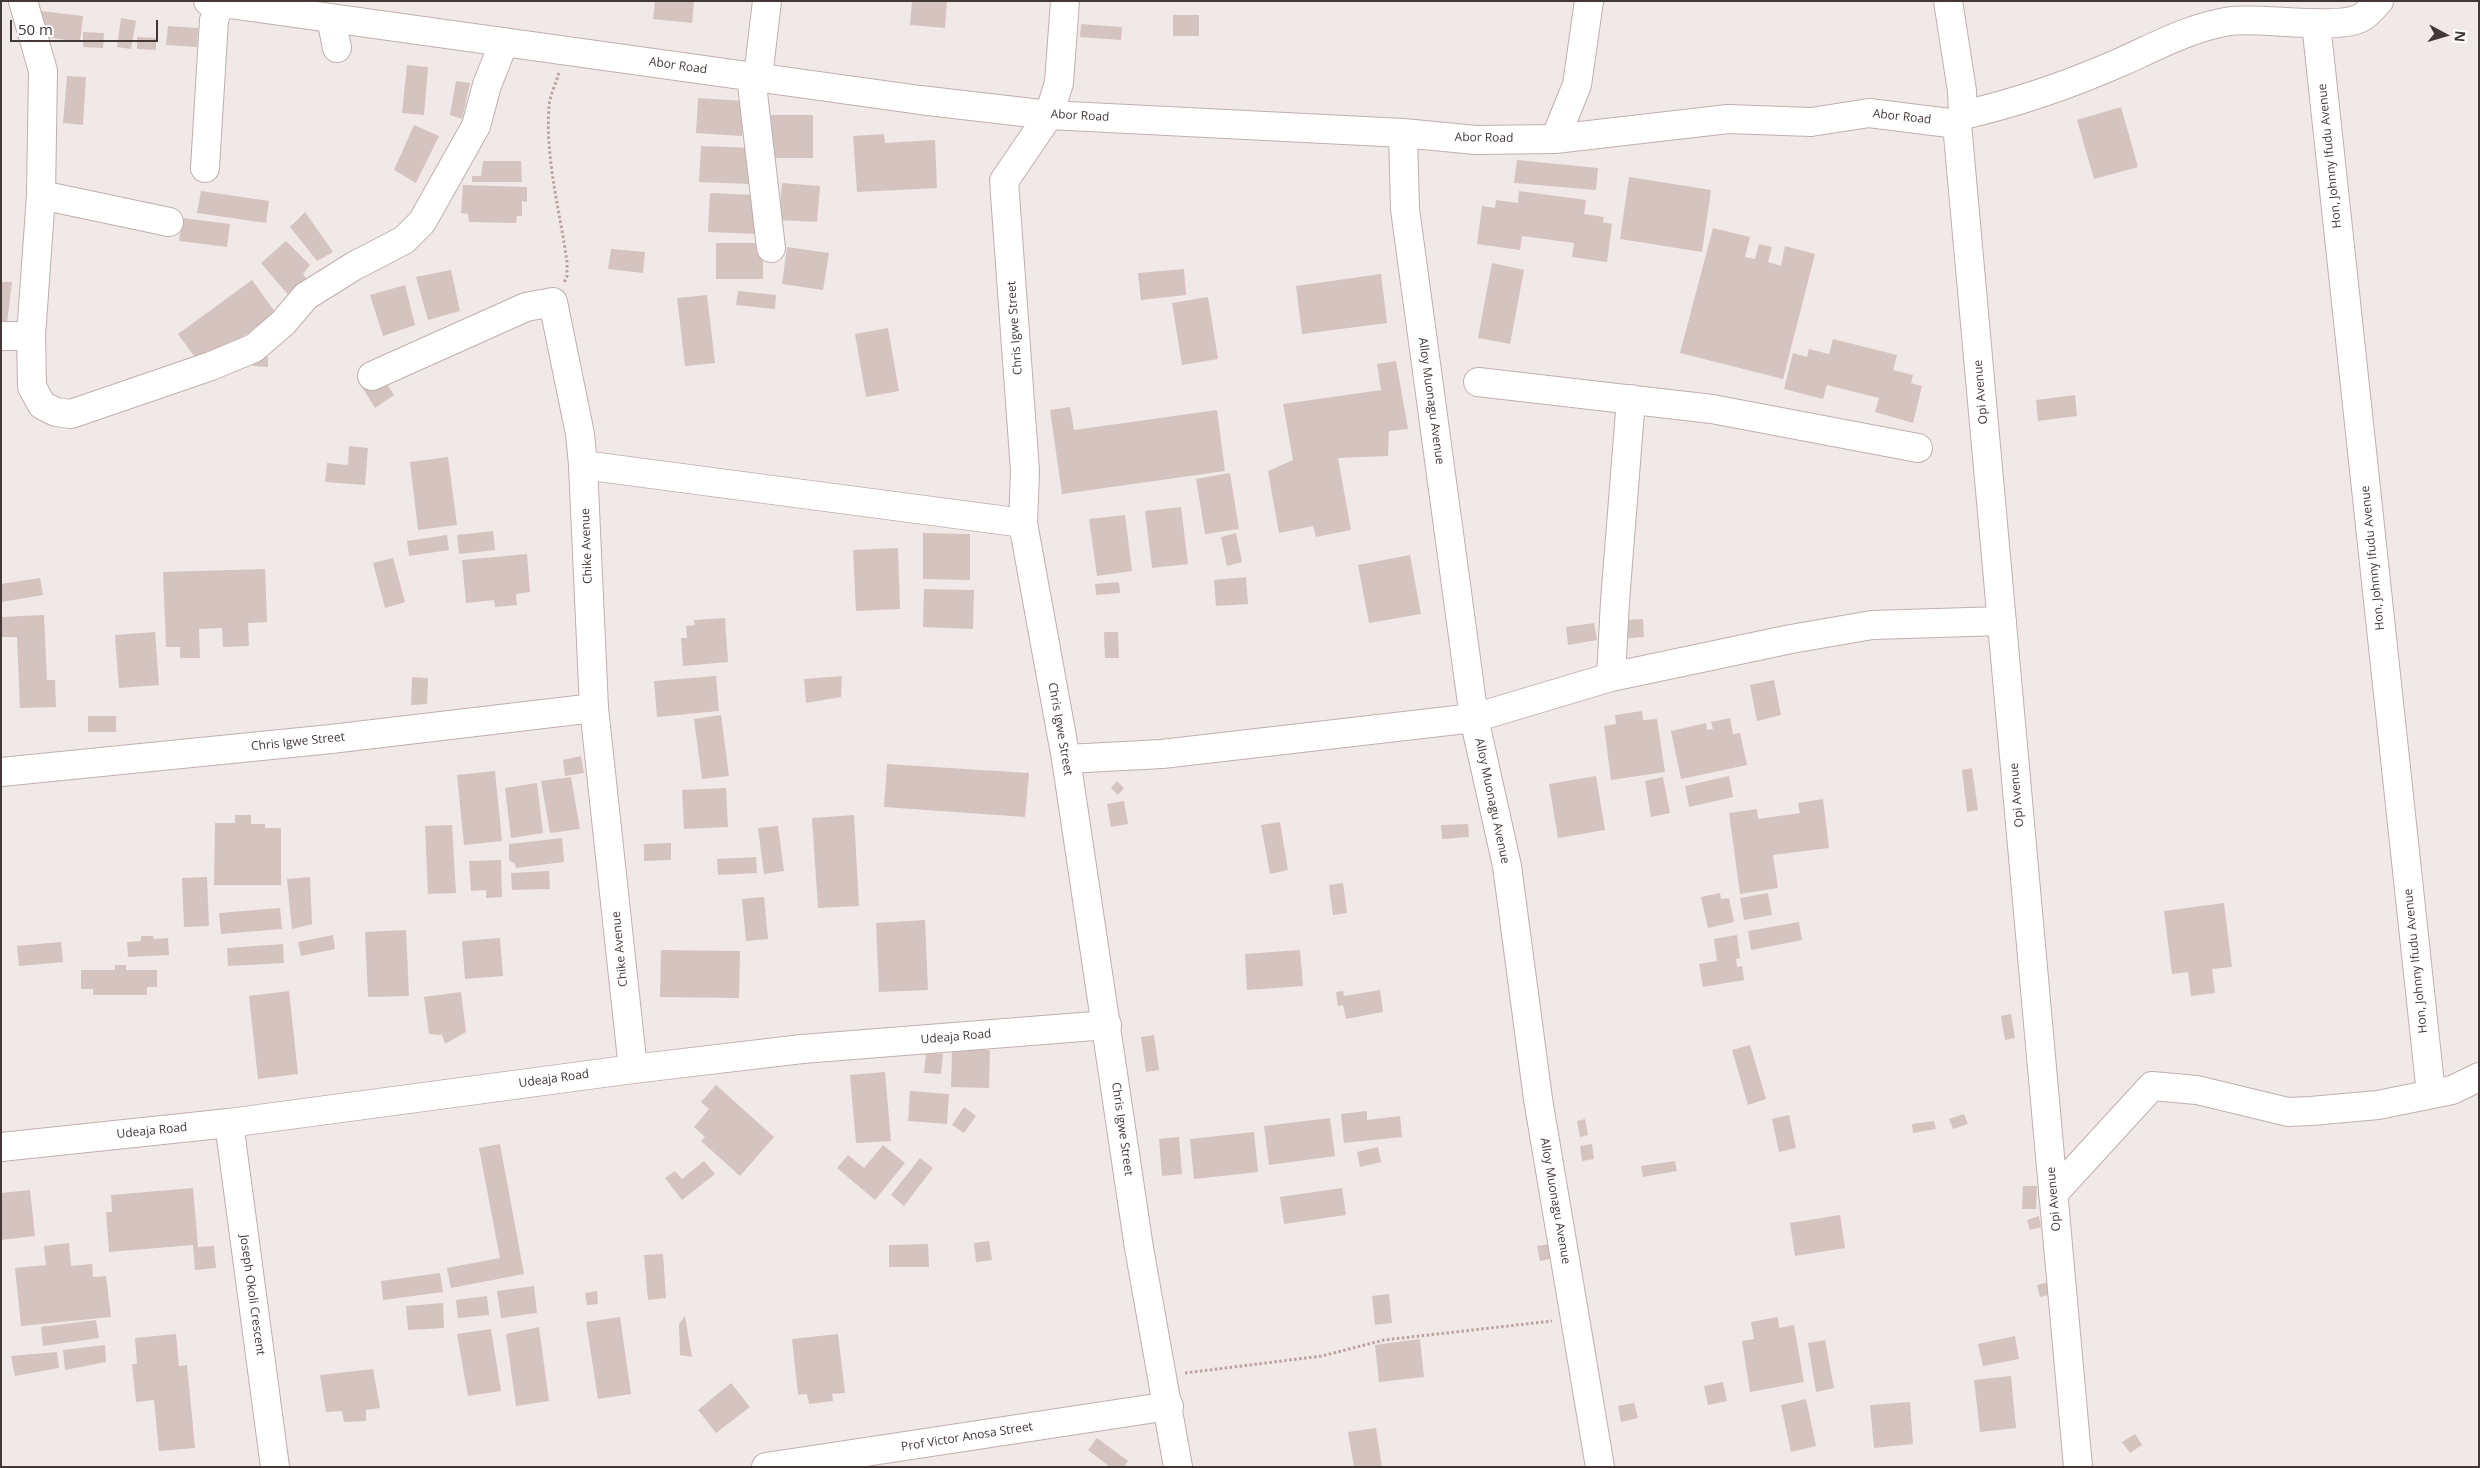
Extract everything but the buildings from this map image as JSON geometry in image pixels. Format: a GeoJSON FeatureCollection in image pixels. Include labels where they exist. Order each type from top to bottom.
{"type":"FeatureCollection","features":[{"type":"Feature","properties":{"kind":"street"},"geometry":{"type":"LineString","coordinates":[[23,1],[43,71],[41,195],[31,336],[32,387],[42,405],[56,412],[71,414],[194,373],[254,348],[283,323],[306,296],[354,266],[404,240],[422,222],[476,126],[487,85],[504,42]]}},
{"type":"Feature","properties":{"kind":"street"},"geometry":{"type":"LineString","coordinates":[[767,1],[755,77],[771,248]]}},
{"type":"Feature","properties":{"kind":"street","name":"Chris Igwe Street"},"geometry":{"type":"LineString","coordinates":[[1065,1],[1059,83],[1049,115],[1004,181],[1025,471],[1024,523],[1066,760],[1139,1248],[1169,1406],[1178,1467]]}},
{"type":"Feature","properties":{"kind":"street"},"geometry":{"type":"LineString","coordinates":[[1555,138],[1577,85],[1589,1]]}},
{"type":"Feature","properties":{"kind":"street","name":"Opi Avenue"},"geometry":{"type":"LineString","coordinates":[[1948,1],[1960,71],[1960,119],[2002,621],[2078,1467]]}},
{"type":"Feature","properties":{"kind":"street"},"geometry":{"type":"LineString","coordinates":[[1960,119],[2062,85],[2200,28],[2232,21],[2283,20],[2339,24],[2362,18],[2379,1]]}},
{"type":"Feature","properties":{"kind":"street"},"geometry":{"type":"LineString","coordinates":[[205,168],[214,2]]}},
{"type":"Feature","properties":{"kind":"street","name":"Abor Road"},"geometry":{"type":"LineString","coordinates":[[214,2],[275,6],[331,18],[920,100],[1049,115],[1403,133],[1476,140],[1555,138],[1728,119],[1810,122],[1869,113],[1960,119]]}},
{"type":"Feature","properties":{"kind":"street"},"geometry":{"type":"LineString","coordinates":[[331,18],[337,48]]}},
{"type":"Feature","properties":{"kind":"street","name":"Hon, Johnny Ifudu Avenue"},"geometry":{"type":"LineString","coordinates":[[2316,22],[2431,1094]]}},
{"type":"Feature","properties":{"kind":"street","name":"Alloy Muonagu Avenue"},"geometry":{"type":"LineString","coordinates":[[1403,133],[1405,209],[1474,718],[1506,866],[1538,1099],[1600,1467]]}},
{"type":"Feature","properties":{"kind":"street"},"geometry":{"type":"LineString","coordinates":[[41,195],[169,222]]}},
{"type":"Feature","properties":{"kind":"street"},"geometry":{"type":"LineString","coordinates":[[372,376],[526,307],[553,302]]}},
{"type":"Feature","properties":{"kind":"street","name":"Chike Avenue"},"geometry":{"type":"LineString","coordinates":[[553,302],[580,434],[594,708],[633,1069]]}},
{"type":"Feature","properties":{"kind":"street"},"geometry":{"type":"LineString","coordinates":[[1,336],[31,336]]}},
{"type":"Feature","properties":{"kind":"street"},"geometry":{"type":"LineString","coordinates":[[1478,382],[1631,398],[1712,409],[1918,448]]}},
{"type":"Feature","properties":{"kind":"street"},"geometry":{"type":"LineString","coordinates":[[1611,677],[1631,398]]}},
{"type":"Feature","properties":{"kind":"street"},"geometry":{"type":"LineString","coordinates":[[583,465],[1024,523]]}},
{"type":"Feature","properties":{"kind":"street"},"geometry":{"type":"LineString","coordinates":[[1066,760],[1162,754],[1474,718],[1611,677],[1872,624],[2002,621]]}},
{"type":"Feature","properties":{"kind":"street","name":"Chris Igwe Street"},"geometry":{"type":"LineString","coordinates":[[1,772],[331,739],[594,708]]}},
{"type":"Feature","properties":{"kind":"street","name":"Udeaja Road"},"geometry":{"type":"LineString","coordinates":[[1,1147],[229,1123],[633,1069],[802,1049],[1107,1025]]}},
{"type":"Feature","properties":{"kind":"street"},"geometry":{"type":"LineString","coordinates":[[2053,1194],[2152,1086],[2197,1090],[2288,1112],[2378,1105],[2452,1090],[2479,1077]]}},
{"type":"Feature","properties":{"kind":"street","name":"Joseph Okoli Crescent"},"geometry":{"type":"LineString","coordinates":[[229,1123],[275,1467]]}},
{"type":"Feature","properties":{"kind":"street","name":"Prof Victor Anosa Street"},"geometry":{"type":"LineString","coordinates":[[766,1467],[1169,1406]]}},
{"type":"Feature","properties":{"kind":"path"},"geometry":{"type":"LineString","coordinates":[[553,302],[567,276],[567,262],[552,168],[549,104],[566,51]]}},
{"type":"Feature","properties":{"kind":"path"},"geometry":{"type":"LineString","coordinates":[[1163,1376],[1322,1356],[1384,1340],[1575,1318]]}}]}
